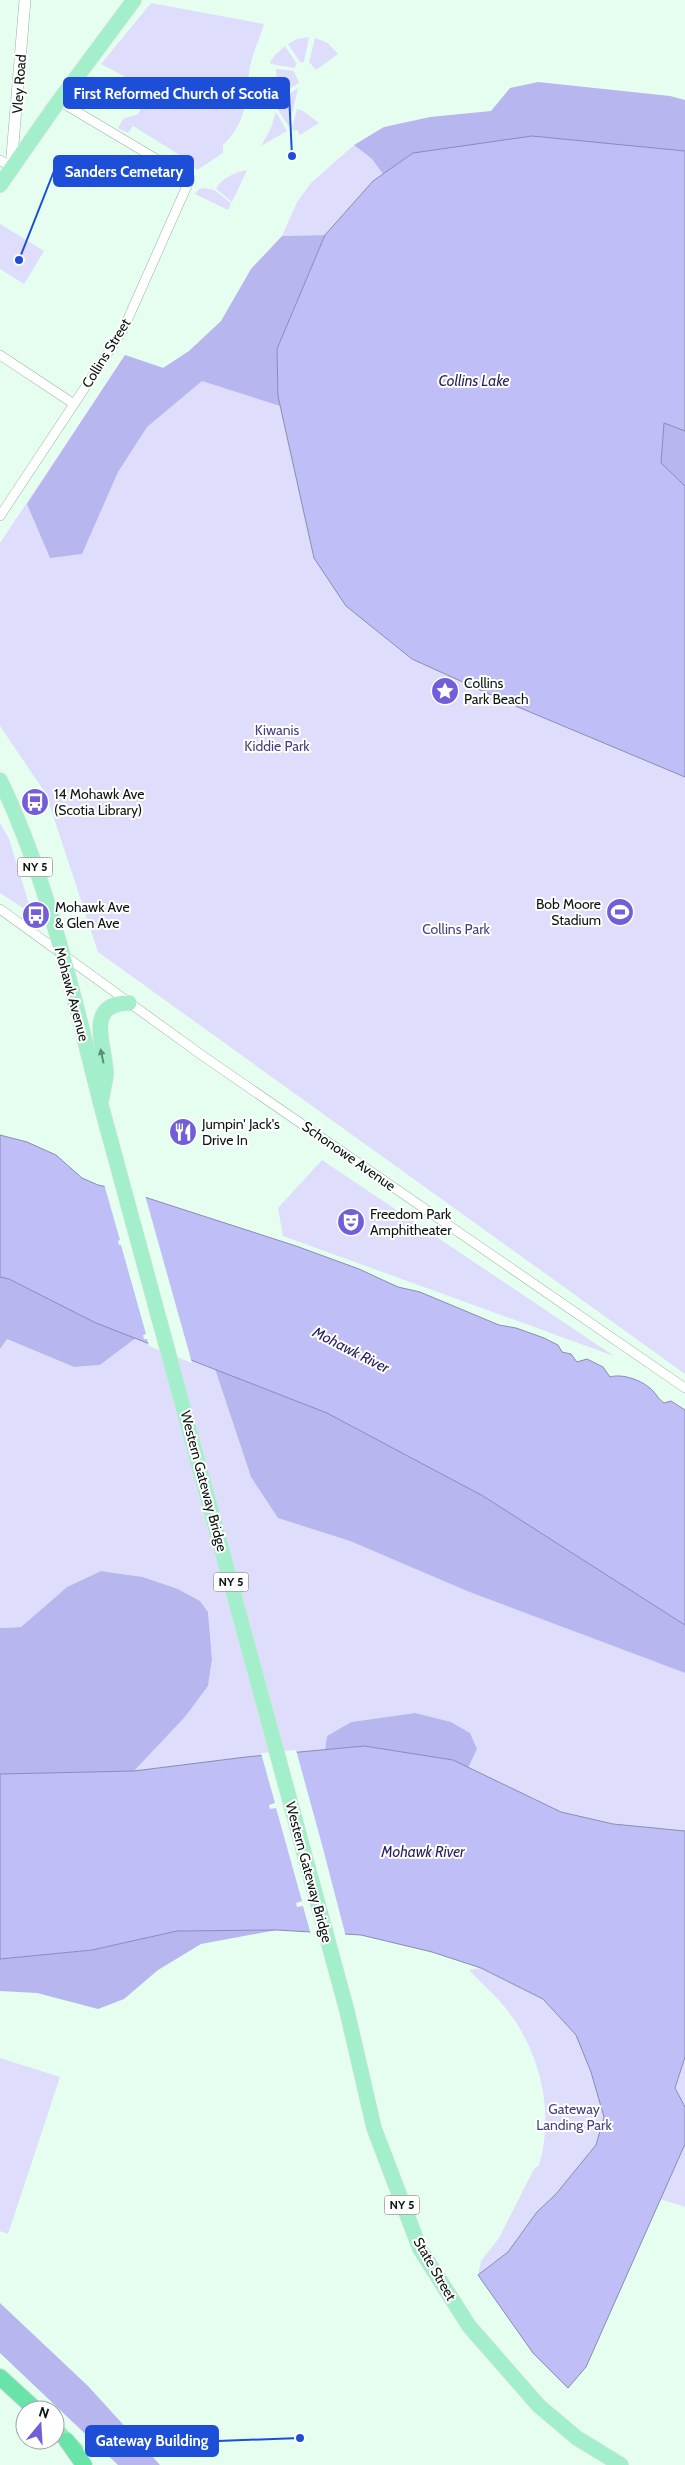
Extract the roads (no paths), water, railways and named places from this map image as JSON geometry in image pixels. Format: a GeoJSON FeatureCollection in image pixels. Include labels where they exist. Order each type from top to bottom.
{"type":"FeatureCollection","features":[{"type":"Feature","properties":{"kind":"highway"},"geometry":{"type":"LineString","coordinates":[[0,2377],[24,2400]]}},
{"type":"Feature","properties":{"kind":"highway"},"geometry":{"type":"LineString","coordinates":[[0,2387],[20,2400]]}},
{"type":"Feature","properties":{"kind":"highway"},"geometry":{"type":"LineString","coordinates":[[65,2439],[92,2465]]}},
{"type":"Feature","properties":{"kind":"highway"},"geometry":{"type":"LineString","coordinates":[[65,2440],[84,2465]]}},
{"type":"Feature","properties":{"kind":"main road"},"geometry":{"type":"LineString","coordinates":[[0,185],[5,164],[59,101],[134,0]]}},
{"type":"Feature","properties":{"kind":"main road","name":"Mohawk Avenue"},"geometry":{"type":"LineString","coordinates":[[0,780],[22,826],[63,956],[101,1104],[116,1154]]}},
{"type":"Feature","properties":{"kind":"main road"},"geometry":{"type":"LineString","coordinates":[[101,1104],[106,1073],[100,1044],[102,1016],[111,1007],[119,1003],[129,1003]]}},
{"type":"Feature","properties":{"kind":"main road","name":"Western Gateway Bridge"},"geometry":{"type":"LineString","coordinates":[[116,1154],[347,2011]]}},
{"type":"Feature","properties":{"kind":"main road","name":"State Street"},"geometry":{"type":"LineString","coordinates":[[347,2011],[374,2128],[420,2249],[469,2326],[539,2406],[578,2438],[621,2465]]}},
{"type":"Feature","properties":{"kind":"street","name":"Vley Road"},"geometry":{"type":"LineString","coordinates":[[5,164],[25,0]]}},
{"type":"Feature","properties":{"kind":"street","name":"Collins Street"},"geometry":{"type":"LineString","coordinates":[[0,516],[123,330],[190,179],[59,101]]}},
{"type":"Feature","properties":{"kind":"street"},"geometry":{"type":"LineString","coordinates":[[0,355],[74,404]]}},
{"type":"Feature","properties":{"kind":"street","name":"Schonowe Avenue"},"geometry":{"type":"LineString","coordinates":[[0,909],[129,1003],[685,1388]]}},
{"type":"Feature","properties":{"kind":"water","name":"Collins Lake"},"geometry":{"type":"Polygon","coordinates":[[[532,136],[685,151],[685,431],[664,423],[661,463],[685,486],[685,777],[518,707],[412,659],[346,606],[314,558],[278,396],[277,349],[325,235],[373,181],[413,153],[532,136]]]}},
{"type":"Feature","properties":{"kind":"water","name":"Mohawk River"},"geometry":{"type":"Polygon","coordinates":[[[0,1135],[27,1142],[56,1155],[82,1178],[98,1185],[129,1192],[296,1246],[359,1269],[398,1287],[420,1292],[499,1325],[516,1328],[544,1338],[558,1345],[562,1352],[571,1354],[577,1362],[587,1359],[603,1367],[610,1377],[621,1376],[639,1381],[649,1387],[664,1403],[671,1401],[685,1410],[685,1625],[483,1496],[327,1413],[96,1323],[9,1279],[0,1277],[0,1135]]]}},
{"type":"Feature","properties":{"kind":"water","name":"Mohawk River"},"geometry":{"type":"Polygon","coordinates":[[[364,1746],[453,1760],[561,1812],[613,1824],[685,1831],[685,2057],[675,2088],[685,2107],[685,2144],[586,2367],[568,2388],[533,2353],[478,2275],[508,2252],[537,2212],[556,2194],[596,2145],[604,2117],[591,2072],[576,2035],[543,1999],[481,1968],[432,1952],[361,1935],[277,1930],[177,1931],[92,1950],[0,1959],[0,1774],[134,1771],[246,1757],[364,1746]]]}},
{"type":"Feature","properties":{"kind":"place","name":"First Reformed Church of Scotia"},"geometry":{"type":"Point","coordinates":[292,156]}},
{"type":"Feature","properties":{"kind":"place","name":"Sanders Cemetary"},"geometry":{"type":"Point","coordinates":[19,260]}},
{"type":"Feature","properties":{"kind":"place","name":"Collins Park Beach"},"geometry":{"type":"Point","coordinates":[445,691]}},
{"type":"Feature","properties":{"kind":"place","name":"14 Mohawk Ave (Scotia Library)"},"geometry":{"type":"Point","coordinates":[35,802]}},
{"type":"Feature","properties":{"kind":"place","name":"Bob Moore Stadium"},"geometry":{"type":"Point","coordinates":[620,912]}},
{"type":"Feature","properties":{"kind":"place","name":"Mohawk Ave & Glen Ave"},"geometry":{"type":"Point","coordinates":[36,915]}},
{"type":"Feature","properties":{"kind":"place","name":"Jumpin' Jack's Drive In"},"geometry":{"type":"Point","coordinates":[183,1132]}},
{"type":"Feature","properties":{"kind":"place","name":"Freedom Park Amphitheater"},"geometry":{"type":"Point","coordinates":[351,1222]}},
{"type":"Feature","properties":{"kind":"place","name":"Gateway Building"},"geometry":{"type":"Point","coordinates":[300,2438]}},
{"type":"Feature","properties":{"kind":"park label","name":"Kiwanis Kiddie Park"},"geometry":{"type":"Point","coordinates":[277,738]}},
{"type":"Feature","properties":{"kind":"park label","name":"Collins Park"},"geometry":{"type":"Point","coordinates":[456,929]}},
{"type":"Feature","properties":{"kind":"park label","name":"Gateway Landing Park"},"geometry":{"type":"Point","coordinates":[574,2118]}}]}
